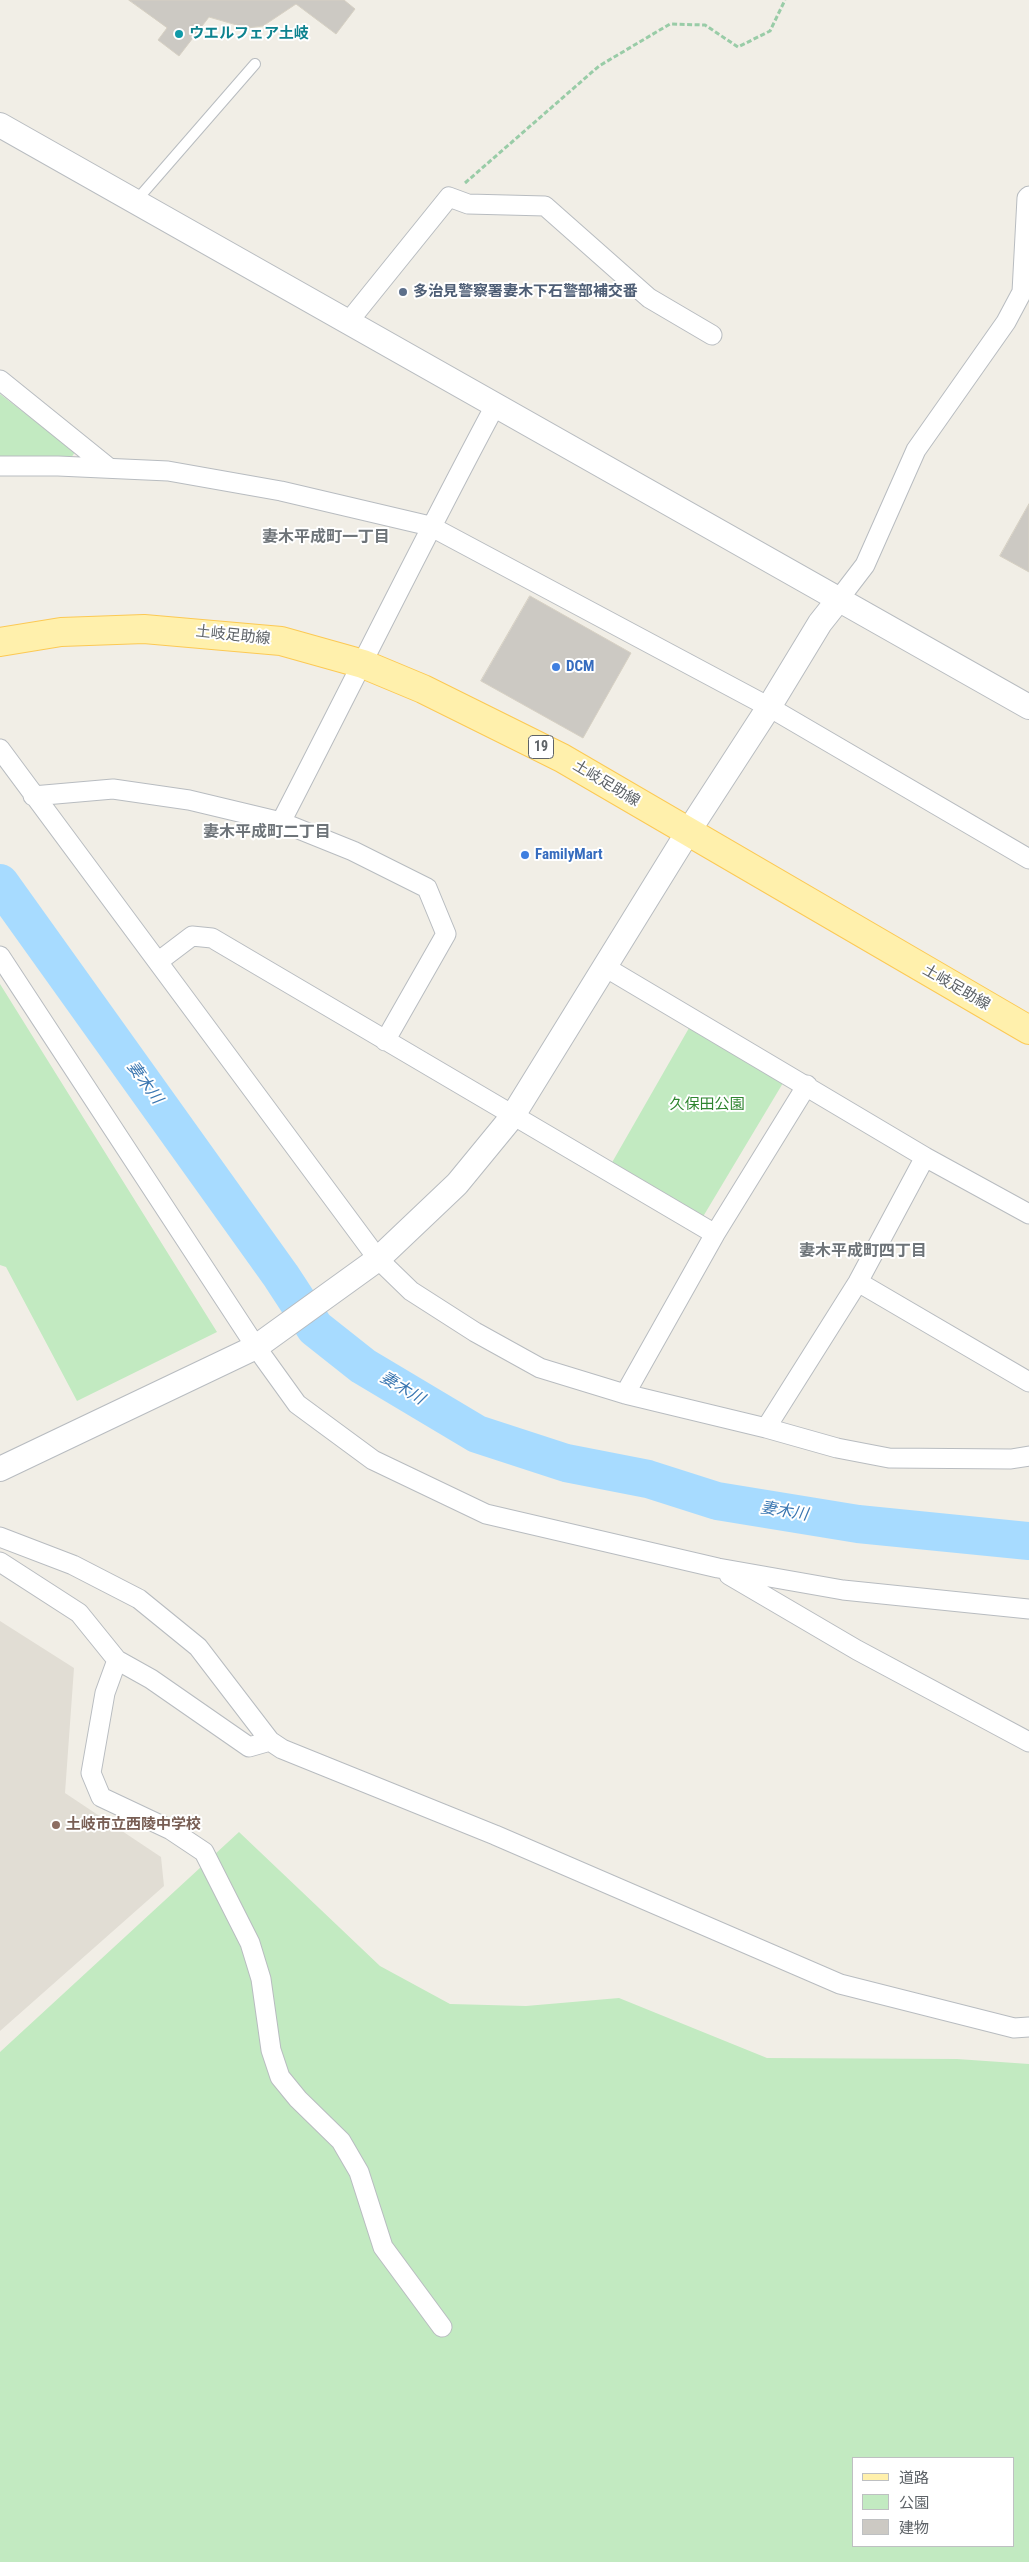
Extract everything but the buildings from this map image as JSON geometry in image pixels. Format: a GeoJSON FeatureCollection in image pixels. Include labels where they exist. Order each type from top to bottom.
{"type":"FeatureCollection","features":[{"type":"Feature","properties":{"kind":"main road","name":"土岐足助線"},"geometry":{"type":"LineString","coordinates":[[0,642],[61,632],[144,629],[281,641],[363,664],[423,689],[562,758],[1029,1030]]}},
{"type":"Feature","properties":{"kind":"street"},"geometry":{"type":"LineString","coordinates":[[0,125],[1029,707]]}},
{"type":"Feature","properties":{"kind":"street"},"geometry":{"type":"LineString","coordinates":[[0,1469],[256,1347],[378,1259],[457,1184],[512,1116],[688,832],[820,624],[865,565],[916,450],[1006,322],[1025,290],[1027,198],[1029,196]]}},
{"type":"Feature","properties":{"kind":"street"},"geometry":{"type":"LineString","coordinates":[[349,321],[450,197],[468,204],[545,206],[649,298],[712,335]]}},
{"type":"Feature","properties":{"kind":"street"},"geometry":{"type":"LineString","coordinates":[[0,380],[109,468]]}},
{"type":"Feature","properties":{"kind":"street"},"geometry":{"type":"LineString","coordinates":[[281,822],[363,664],[430,526],[496,404]]}},
{"type":"Feature","properties":{"kind":"street"},"geometry":{"type":"LineString","coordinates":[[0,466],[109,468],[177,472],[281,491],[430,526],[769,707],[1029,859]]}},
{"type":"Feature","properties":{"kind":"street"},"geometry":{"type":"LineString","coordinates":[[0,749],[33,796],[159,961],[378,1259],[411,1290],[475,1332],[540,1368],[625,1394],[766,1428],[837,1448],[888,1458],[1011,1460],[1029,1456]]}},
{"type":"Feature","properties":{"kind":"street"},"geometry":{"type":"LineString","coordinates":[[33,796],[113,789],[189,800],[281,822],[353,851],[427,888],[446,934],[385,1041]]}},
{"type":"Feature","properties":{"kind":"street"},"geometry":{"type":"LineString","coordinates":[[159,961],[192,936],[212,938],[715,1234]]}},
{"type":"Feature","properties":{"kind":"street"},"geometry":{"type":"LineString","coordinates":[[0,956],[256,1347],[297,1404],[372,1460],[486,1514],[718,1568],[843,1590],[1029,1608]]}},
{"type":"Feature","properties":{"kind":"street"},"geometry":{"type":"LineString","coordinates":[[605,967],[807,1085],[925,1157],[1029,1214]]}},
{"type":"Feature","properties":{"kind":"street"},"geometry":{"type":"LineString","coordinates":[[625,1394],[715,1234],[807,1085]]}},
{"type":"Feature","properties":{"kind":"street"},"geometry":{"type":"LineString","coordinates":[[766,1428],[858,1282],[925,1157]]}},
{"type":"Feature","properties":{"kind":"street"},"geometry":{"type":"LineString","coordinates":[[858,1282],[1029,1382]]}},
{"type":"Feature","properties":{"kind":"street"},"geometry":{"type":"LineString","coordinates":[[0,1537],[73,1565],[140,1599],[198,1647],[270,1742],[282,1749],[495,1835],[840,1984],[1014,2028],[1029,2028]]}},
{"type":"Feature","properties":{"kind":"street"},"geometry":{"type":"LineString","coordinates":[[0,1562],[79,1612],[117,1660],[151,1679],[249,1748],[270,1742]]}},
{"type":"Feature","properties":{"kind":"street"},"geometry":{"type":"LineString","coordinates":[[718,1568],[857,1650],[1029,1742]]}},
{"type":"Feature","properties":{"kind":"street"},"geometry":{"type":"LineString","coordinates":[[117,1660],[105,1692],[91,1773],[101,1797],[171,1830],[204,1852],[250,1942],[261,1979],[271,2050],[280,2076],[298,2099],[341,2141],[359,2172],[383,2247],[442,2327]]}},
{"type":"Feature","properties":{"kind":"lane"},"geometry":{"type":"LineString","coordinates":[[136,202],[255,64]]}},
{"type":"Feature","properties":{"kind":"path"},"geometry":{"type":"LineString","coordinates":[[450,197],[599,66],[670,24],[705,25],[738,47],[770,31],[785,0]]}},
{"type":"Feature","properties":{"kind":"shaded area","name":"土岐市立西陵中学校"},"geometry":{"type":"Polygon","coordinates":[[[0,1621],[74,1668],[65,1793],[161,1857],[164,1886],[0,2031],[0,1621]]]}},
{"type":"Feature","properties":{"kind":"green space"},"geometry":{"type":"Polygon","coordinates":[[[0,394],[75,452],[71,458],[0,456],[0,394]]]}},
{"type":"Feature","properties":{"kind":"green space"},"geometry":{"type":"Polygon","coordinates":[[[0,984],[217,1332],[77,1401],[6,1267],[0,1265],[0,984]]]}},
{"type":"Feature","properties":{"kind":"green space","name":"久保田公園"},"geometry":{"type":"Polygon","coordinates":[[[689,1028],[783,1083],[701,1220],[610,1166],[689,1028]]]}},
{"type":"Feature","properties":{"kind":"green space"},"geometry":{"type":"Polygon","coordinates":[[[239,1832],[380,1966],[450,2004],[526,2006],[619,1998],[767,2058],[957,2059],[1029,2064],[1029,2562],[0,2562],[0,2052],[239,1832]]]}},
{"type":"Feature","properties":{"kind":"waterway","name":"妻木川"},"geometry":{"type":"LineString","coordinates":[[0,883],[281,1276],[315,1328],[363,1366],[477,1434],[566,1463],[648,1479],[717,1501],[858,1524],[1029,1541]]}},
{"type":"Feature","properties":{"kind":"place","name":"ウエルフェア土岐"},"geometry":{"type":"Point","coordinates":[179,34]}},
{"type":"Feature","properties":{"kind":"place","name":"多治見警察署妻木下石警部補交番"},"geometry":{"type":"Point","coordinates":[403,292]}},
{"type":"Feature","properties":{"kind":"place","name":"DCM"},"geometry":{"type":"Point","coordinates":[556,667]}},
{"type":"Feature","properties":{"kind":"place","name":"FamilyMart"},"geometry":{"type":"Point","coordinates":[525,855]}},
{"type":"Feature","properties":{"kind":"place","name":"土岐市立西陵中学校"},"geometry":{"type":"Point","coordinates":[56,1825]}},
{"type":"Feature","properties":{"kind":"district","name":"妻木平成町一丁目"},"geometry":{"type":"Point","coordinates":[326,538]}},
{"type":"Feature","properties":{"kind":"district","name":"妻木平成町二丁目"},"geometry":{"type":"Point","coordinates":[267,833]}},
{"type":"Feature","properties":{"kind":"district","name":"妻木平成町四丁目"},"geometry":{"type":"Point","coordinates":[863,1252]}}]}
